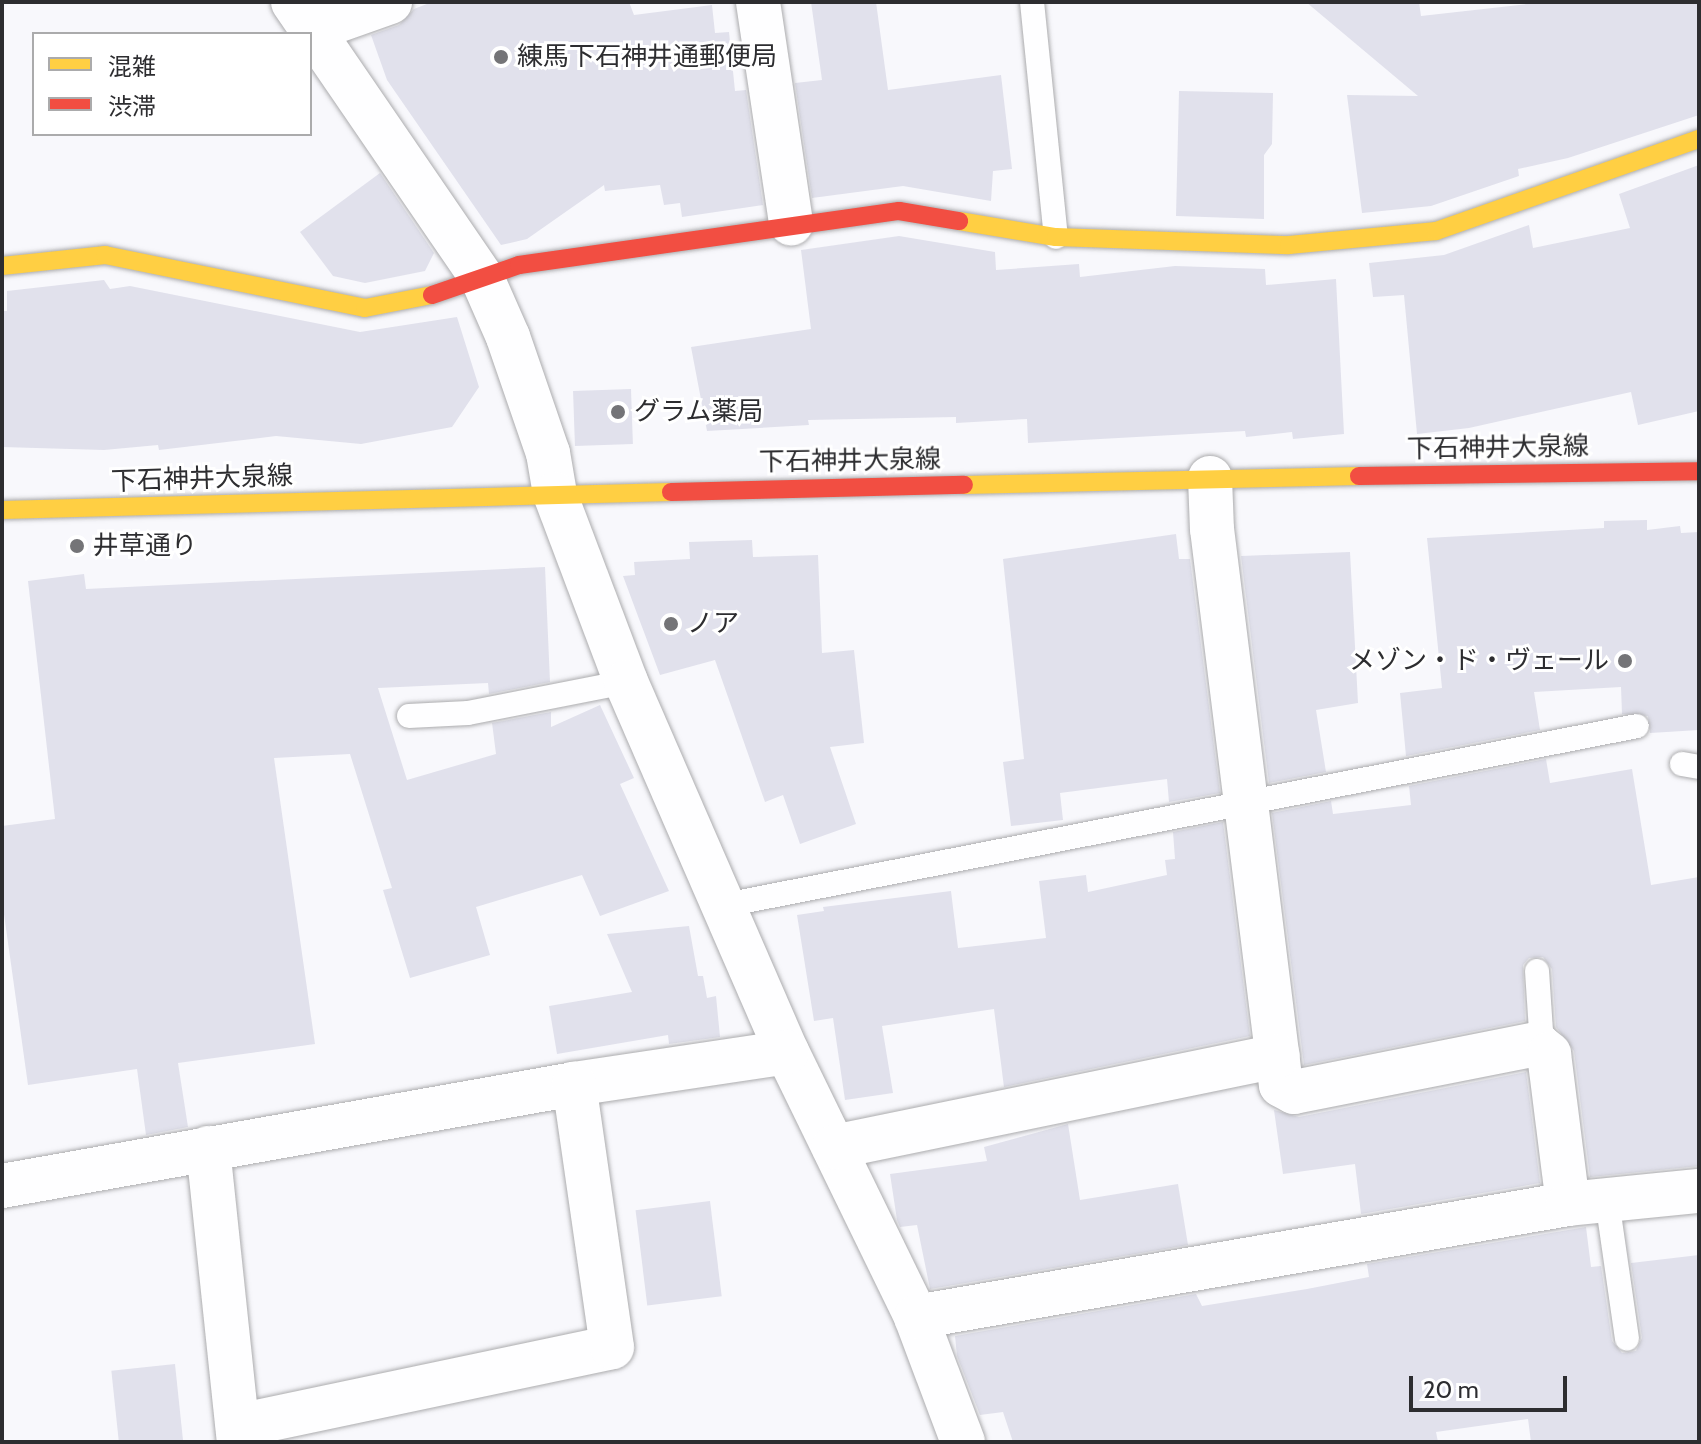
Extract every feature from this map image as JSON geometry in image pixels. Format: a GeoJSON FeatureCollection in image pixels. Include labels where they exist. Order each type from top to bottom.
{"type":"FeatureCollection","features":[{"type":"Feature","properties":{"kind":"street"},"geometry":{"type":"LineString","coordinates":[[390,2],[302,16],[483,280],[548,453],[555,494],[626,682],[787,1052],[916,1317],[963,1442]]}},
{"type":"Feature","properties":{"kind":"street"},"geometry":{"type":"LineString","coordinates":[[758,2],[791,224]]}},
{"type":"Feature","properties":{"kind":"street"},"geometry":{"type":"LineString","coordinates":[[2,266],[105,255],[365,308],[483,280],[519,265],[899,211],[1056,237],[1289,245],[1436,231],[1699,139]]}},
{"type":"Feature","properties":{"kind":"street","name":"下石神井大泉線"},"geometry":{"type":"LineString","coordinates":[[2,510],[1210,478],[1699,471]]}},
{"type":"Feature","properties":{"kind":"street"},"geometry":{"type":"LineString","coordinates":[[1210,478],[1244,800],[1281,1085],[1294,1092],[1542,1047],[1549,1054],[1587,1202]]}},
{"type":"Feature","properties":{"kind":"street"},"geometry":{"type":"LineString","coordinates":[[2,1186],[574,1084],[787,1052]]}},
{"type":"Feature","properties":{"kind":"street"},"geometry":{"type":"LineString","coordinates":[[834,1147],[1278,1056]]}},
{"type":"Feature","properties":{"kind":"street"},"geometry":{"type":"LineString","coordinates":[[208,1148],[238,1434],[612,1347],[574,1084]]}},
{"type":"Feature","properties":{"kind":"street"},"geometry":{"type":"LineString","coordinates":[[916,1317],[1587,1202],[1699,1191]]}},
{"type":"Feature","properties":{"kind":"lane"},"geometry":{"type":"LineString","coordinates":[[1032,2],[1056,237]]}},
{"type":"Feature","properties":{"kind":"lane"},"geometry":{"type":"LineString","coordinates":[[409,716],[468,713],[626,682]]}},
{"type":"Feature","properties":{"kind":"lane"},"geometry":{"type":"LineString","coordinates":[[725,905],[1244,800],[1637,726]]}},
{"type":"Feature","properties":{"kind":"lane"},"geometry":{"type":"LineString","coordinates":[[1537,971],[1542,1047]]}},
{"type":"Feature","properties":{"kind":"lane"},"geometry":{"type":"LineString","coordinates":[[1587,1202],[1627,1339]]}},
{"type":"Feature","properties":{"kind":"building"},"geometry":{"type":"Polygon","coordinates":[[[432,2],[629,2],[634,15],[712,5],[715,33],[729,32],[735,91],[746,90],[763,205],[682,217],[680,203],[664,205],[660,185],[605,191],[604,185],[527,239],[501,245],[387,80],[371,35],[399,25],[414,9],[432,2]]]}},
{"type":"Feature","properties":{"kind":"building"},"geometry":{"type":"Polygon","coordinates":[[[811,2],[876,2],[888,90],[1001,75],[1012,169],[993,171],[991,201],[903,186],[812,198],[795,83],[822,80],[811,2]]]}},
{"type":"Feature","properties":{"kind":"building"},"geometry":{"type":"Polygon","coordinates":[[[1306,2],[1419,2],[1421,16],[1545,2],[1699,2],[1699,115],[1568,158],[1518,169],[1519,176],[1431,206],[1362,213],[1347,95],[1418,96],[1306,2]]]}},
{"type":"Feature","properties":{"kind":"building"},"geometry":{"type":"Polygon","coordinates":[[[1179,91],[1273,93],[1272,144],[1264,155],[1264,219],[1176,216],[1179,91]]]}},
{"type":"Feature","properties":{"kind":"building"},"geometry":{"type":"Polygon","coordinates":[[[1699,165],[1699,411],[1638,425],[1631,392],[1469,428],[1417,434],[1404,295],[1373,297],[1369,263],[1444,255],[1529,225],[1533,248],[1630,228],[1619,194],[1699,165]]]}},
{"type":"Feature","properties":{"kind":"building"},"geometry":{"type":"Polygon","coordinates":[[[380,173],[434,253],[425,271],[365,283],[333,276],[300,232],[380,173]]]}},
{"type":"Feature","properties":{"kind":"building"},"geometry":{"type":"Polygon","coordinates":[[[899,236],[995,252],[996,270],[1079,264],[1080,277],[1175,266],[1265,269],[1266,285],[1336,279],[1344,434],[1293,439],[1292,432],[1246,437],[1245,431],[1028,443],[1027,419],[956,423],[956,417],[808,420],[809,425],[707,431],[691,347],[811,329],[801,250],[899,236]]]}},
{"type":"Feature","properties":{"kind":"building"},"geometry":{"type":"Polygon","coordinates":[[[104,280],[110,289],[130,286],[360,332],[457,317],[479,387],[452,427],[361,444],[276,436],[159,450],[158,445],[104,450],[2,447],[2,311],[7,311],[7,291],[104,280]]]}},
{"type":"Feature","properties":{"kind":"building"},"geometry":{"type":"Polygon","coordinates":[[[631,389],[633,444],[575,446],[573,391],[631,389]]]}},
{"type":"Feature","properties":{"kind":"building"},"geometry":{"type":"Polygon","coordinates":[[[1647,520],[1647,530],[1680,526],[1681,533],[1699,532],[1699,730],[1650,733],[1648,716],[1622,714],[1621,687],[1534,692],[1540,730],[1406,756],[1400,693],[1442,688],[1427,538],[1604,528],[1604,521],[1647,520]]]}},
{"type":"Feature","properties":{"kind":"building"},"geometry":{"type":"Polygon","coordinates":[[[1176,534],[1179,559],[1190,559],[1220,793],[1169,802],[1167,779],[1060,793],[1063,820],[1011,826],[1003,762],[1024,759],[1003,559],[1176,534]]]}},
{"type":"Feature","properties":{"kind":"building"},"geometry":{"type":"Polygon","coordinates":[[[752,540],[753,557],[818,555],[822,653],[854,650],[864,743],[830,747],[856,824],[800,844],[783,795],[765,802],[715,660],[660,675],[623,576],[635,575],[634,562],[690,559],[689,542],[752,540]]]}},
{"type":"Feature","properties":{"kind":"building"},"geometry":{"type":"Polygon","coordinates":[[[1350,552],[1358,703],[1316,710],[1326,772],[1269,783],[1241,556],[1350,552]]]}},
{"type":"Feature","properties":{"kind":"building"},"geometry":{"type":"Polygon","coordinates":[[[545,567],[550,682],[489,694],[488,683],[378,688],[407,780],[496,754],[492,723],[551,712],[551,727],[600,705],[634,778],[620,784],[669,891],[600,916],[582,875],[476,907],[490,955],[410,978],[383,890],[392,888],[350,754],[274,758],[315,1044],[178,1063],[188,1127],[146,1135],[137,1069],[28,1085],[2,900],[2,826],[55,819],[28,581],[84,574],[86,589],[545,567]]]}},
{"type":"Feature","properties":{"kind":"building"},"geometry":{"type":"Polygon","coordinates":[[[1546,759],[1550,783],[1632,769],[1651,885],[1699,877],[1699,1166],[1590,1177],[1574,1051],[1556,1027],[1552,969],[1543,957],[1529,958],[1523,965],[1525,1021],[1304,1065],[1272,813],[1331,801],[1333,814],[1411,805],[1409,786],[1546,759]]]}},
{"type":"Feature","properties":{"kind":"building"},"geometry":{"type":"Polygon","coordinates":[[[1223,822],[1250,1036],[1004,1087],[994,1009],[882,1026],[893,1093],[845,1100],[833,1018],[814,1021],[797,915],[824,911],[823,907],[951,891],[958,948],[1046,938],[1039,881],[1086,875],[1088,892],[1167,875],[1165,860],[1175,859],[1173,832],[1223,822]]]}},
{"type":"Feature","properties":{"kind":"building"},"geometry":{"type":"Polygon","coordinates":[[[689,926],[698,976],[703,976],[707,998],[716,996],[720,1037],[669,1044],[668,1035],[557,1054],[549,1006],[632,992],[607,934],[689,926]]]}},
{"type":"Feature","properties":{"kind":"building"},"geometry":{"type":"Polygon","coordinates":[[[1526,1072],[1540,1183],[1361,1214],[1355,1164],[1283,1174],[1274,1110],[1299,1117],[1526,1072]]]}},
{"type":"Feature","properties":{"kind":"building"},"geometry":{"type":"Polygon","coordinates":[[[1068,1124],[1080,1200],[1178,1184],[1188,1245],[930,1289],[917,1225],[900,1227],[890,1174],[987,1161],[984,1147],[1068,1124]]]}},
{"type":"Feature","properties":{"kind":"building"},"geometry":{"type":"Polygon","coordinates":[[[710,1201],[722,1296],[647,1305],[636,1210],[710,1201]]]}},
{"type":"Feature","properties":{"kind":"building"},"geometry":{"type":"Polygon","coordinates":[[[1586,1227],[1591,1267],[1601,1266],[1612,1341],[1622,1353],[1636,1351],[1642,1338],[1631,1263],[1699,1255],[1699,1442],[1531,1442],[1528,1419],[1436,1432],[1438,1442],[1013,1442],[1003,1412],[980,1415],[957,1356],[955,1336],[1196,1294],[1202,1306],[1307,1289],[1369,1277],[1367,1264],[1586,1227]]]}},
{"type":"Feature","properties":{"kind":"building"},"geometry":{"type":"Polygon","coordinates":[[[175,1364],[183,1442],[119,1442],[111,1371],[175,1364]]]}},
{"type":"Feature","properties":{"kind":"traffic: slow"},"geometry":{"type":"LineString","coordinates":[[959,221],[1056,237],[1289,245],[1436,231],[1699,139]]}},
{"type":"Feature","properties":{"kind":"traffic: slow"},"geometry":{"type":"LineString","coordinates":[[2,266],[105,255],[365,308],[432,295]]}},
{"type":"Feature","properties":{"kind":"traffic: slow"},"geometry":{"type":"LineString","coordinates":[[964,485],[1359,476]]}},
{"type":"Feature","properties":{"kind":"traffic: slow"},"geometry":{"type":"LineString","coordinates":[[2,510],[671,492]]}},
{"type":"Feature","properties":{"kind":"traffic: jam"},"geometry":{"type":"LineString","coordinates":[[432,295],[519,265],[899,211],[959,221]]}},
{"type":"Feature","properties":{"kind":"traffic: jam"},"geometry":{"type":"LineString","coordinates":[[1359,476],[1699,471]]}},
{"type":"Feature","properties":{"kind":"traffic: jam"},"geometry":{"type":"LineString","coordinates":[[671,492],[964,485]]}},
{"type":"Feature","properties":{"kind":"place","name":"練馬下石神井通郵便局"},"geometry":{"type":"Point","coordinates":[501,57]}},
{"type":"Feature","properties":{"kind":"place","name":"グラム薬局"},"geometry":{"type":"Point","coordinates":[618,412]}},
{"type":"Feature","properties":{"kind":"place","name":"井草通り"},"geometry":{"type":"Point","coordinates":[77,546]}},
{"type":"Feature","properties":{"kind":"place","name":"ノア"},"geometry":{"type":"Point","coordinates":[671,624]}},
{"type":"Feature","properties":{"kind":"place","name":"メゾン・ド・ヴェール"},"geometry":{"type":"Point","coordinates":[1625,661]}}]}
